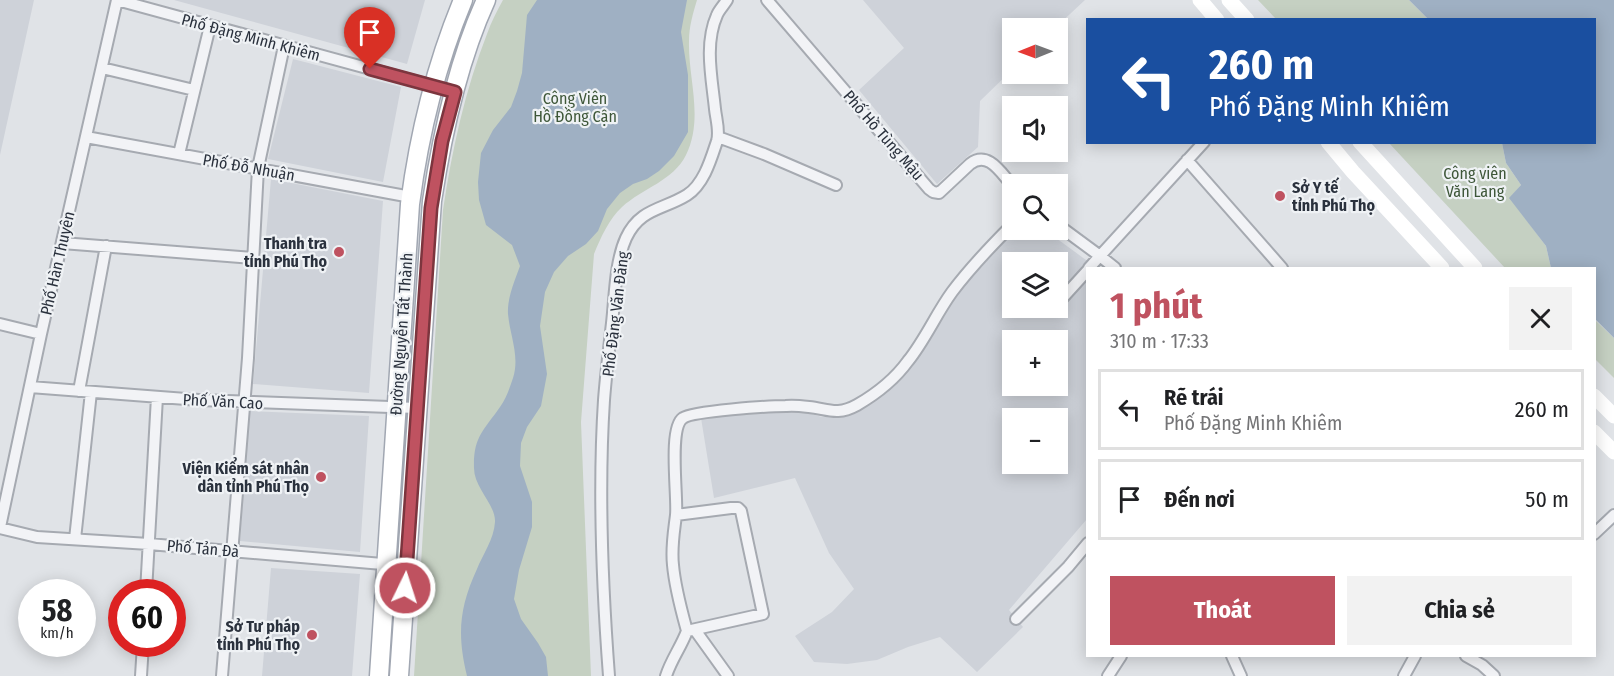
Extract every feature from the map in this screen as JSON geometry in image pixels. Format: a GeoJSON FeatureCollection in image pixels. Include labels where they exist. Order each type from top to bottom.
{"type":"FeatureCollection","features":[{"type":"Feature","properties":{"kind":"main road","name":"Đường Nguyễn Tất Thành"},"geometry":{"type":"LineString","coordinates":[[379,676],[411,197],[422,133],[434,87],[454,21],[463,0]]}},
{"type":"Feature","properties":{"kind":"main road","name":"Đường Nguyễn Tất Thành"},"geometry":{"type":"LineString","coordinates":[[399,676],[431,208],[442,141],[474,28],[486,0]]}},
{"type":"Feature","properties":{"kind":"main road"},"geometry":{"type":"LineString","coordinates":[[1200,0],[1215,18]]}},
{"type":"Feature","properties":{"kind":"main road"},"geometry":{"type":"LineString","coordinates":[[1229,0],[1244,18]]}},
{"type":"Feature","properties":{"kind":"main road"},"geometry":{"type":"LineString","coordinates":[[1330,144],[1441,267]]}},
{"type":"Feature","properties":{"kind":"main road"},"geometry":{"type":"LineString","coordinates":[[1362,144],[1474,267]]}},
{"type":"Feature","properties":{"kind":"main road"},"geometry":{"type":"LineString","coordinates":[[1596,398],[1614,416]]}},
{"type":"Feature","properties":{"kind":"main road"},"geometry":{"type":"LineString","coordinates":[[1596,434],[1614,452]]}},
{"type":"Feature","properties":{"kind":"street","name":"Phố Đặng Minh Khiêm"},"geometry":{"type":"LineString","coordinates":[[117,0],[455,92]]}},
{"type":"Feature","properties":{"kind":"street","name":"Phố Hàn Thuyên"},"geometry":{"type":"LineString","coordinates":[[0,528],[41,334],[117,0]]}},
{"type":"Feature","properties":{"kind":"street","name":"Phố Đặng Văn Đăng"},"geometry":{"type":"LineString","coordinates":[[609,676],[602,567],[604,400],[617,276],[627,236],[639,220],[652,210],[688,195],[708,166],[718,137],[710,63],[711,36],[717,15],[727,0]]}},
{"type":"Feature","properties":{"kind":"street","name":"Phố Hồ Tùng Mậu"},"geometry":{"type":"LineString","coordinates":[[767,0],[933,192],[939,192],[975,160],[987,159],[1002,174]]}},
{"type":"Feature","properties":{"kind":"street"},"geometry":{"type":"LineString","coordinates":[[179,154],[210,26]]}},
{"type":"Feature","properties":{"kind":"street"},"geometry":{"type":"LineString","coordinates":[[222,676],[244,402],[258,168],[284,46]]}},
{"type":"Feature","properties":{"kind":"street"},"geometry":{"type":"LineString","coordinates":[[102,68],[194,90]]}},
{"type":"Feature","properties":{"kind":"street","name":"Phố Đỗ Nhuận"},"geometry":{"type":"LineString","coordinates":[[86,137],[411,197]]}},
{"type":"Feature","properties":{"kind":"street"},"geometry":{"type":"LineString","coordinates":[[718,137],[765,154],[836,186]]}},
{"type":"Feature","properties":{"kind":"street"},"geometry":{"type":"LineString","coordinates":[[1090,267],[1202,144]]}},
{"type":"Feature","properties":{"kind":"street"},"geometry":{"type":"LineString","coordinates":[[1187,160],[1281,267]]}},
{"type":"Feature","properties":{"kind":"street"},"geometry":{"type":"LineString","coordinates":[[1068,232],[1114,267]]}},
{"type":"Feature","properties":{"kind":"street"},"geometry":{"type":"LineString","coordinates":[[728,676],[691,631],[678,602],[672,545],[676,515],[674,449],[678,422],[682,418],[699,414],[787,406],[809,407],[832,412],[855,406],[885,385],[908,362],[965,275],[1002,236]]}},
{"type":"Feature","properties":{"kind":"street"},"geometry":{"type":"LineString","coordinates":[[62,243],[253,258]]}},
{"type":"Feature","properties":{"kind":"street"},"geometry":{"type":"LineString","coordinates":[[79,391],[106,246]]}},
{"type":"Feature","properties":{"kind":"street"},"geometry":{"type":"LineString","coordinates":[[1068,291],[1086,271]]}},
{"type":"Feature","properties":{"kind":"street"},"geometry":{"type":"LineString","coordinates":[[0,324],[41,334]]}},
{"type":"Feature","properties":{"kind":"street","name":"Phố Văn Cao"},"geometry":{"type":"LineString","coordinates":[[30,387],[244,402],[417,408]]}},
{"type":"Feature","properties":{"kind":"street"},"geometry":{"type":"LineString","coordinates":[[75,539],[91,392]]}},
{"type":"Feature","properties":{"kind":"street"},"geometry":{"type":"LineString","coordinates":[[147,579],[156,397]]}},
{"type":"Feature","properties":{"kind":"street"},"geometry":{"type":"LineString","coordinates":[[666,676],[672,661],[691,631],[763,615],[741,511],[738,508],[731,508],[676,515]]}},
{"type":"Feature","properties":{"kind":"street"},"geometry":{"type":"LineString","coordinates":[[1596,532],[1614,515]]}},
{"type":"Feature","properties":{"kind":"street","name":"Phố Tản Đà"},"geometry":{"type":"LineString","coordinates":[[0,528],[37,537],[406,566]]}},
{"type":"Feature","properties":{"kind":"street"},"geometry":{"type":"LineString","coordinates":[[1016,619],[1068,567],[1086,545]]}},
{"type":"Feature","properties":{"kind":"street"},"geometry":{"type":"LineString","coordinates":[[141,676],[142,657]]}},
{"type":"Feature","properties":{"kind":"street"},"geometry":{"type":"LineString","coordinates":[[1107,676],[1120,657]]}},
{"type":"Feature","properties":{"kind":"street"},"geometry":{"type":"LineString","coordinates":[[1232,657],[1241,676]]}},
{"type":"Feature","properties":{"kind":"street"},"geometry":{"type":"LineString","coordinates":[[1404,676],[1414,657]]}},
{"type":"Feature","properties":{"kind":"street"},"geometry":{"type":"LineString","coordinates":[[1468,657],[1482,665],[1494,676]]}},
{"type":"Feature","properties":{"kind":"shaded area"},"geometry":{"type":"Polygon","coordinates":[[[0,0],[34,0],[0,155],[0,0]]]}},
{"type":"Feature","properties":{"kind":"shaded area"},"geometry":{"type":"Polygon","coordinates":[[[174,0],[425,0],[407,64],[174,0]]]}},
{"type":"Feature","properties":{"kind":"shaded area"},"geometry":{"type":"Polygon","coordinates":[[[863,0],[1085,0],[1066,18],[1002,18],[1002,80],[980,101],[978,147],[937,184],[859,90],[904,48],[863,0]]]}},
{"type":"Feature","properties":{"kind":"shaded area"},"geometry":{"type":"Polygon","coordinates":[[[293,59],[401,87],[383,182],[268,159],[293,59]]]}},
{"type":"Feature","properties":{"kind":"shaded area"},"geometry":{"type":"Polygon","coordinates":[[[271,179],[383,201],[369,393],[253,384],[271,179]]]}},
{"type":"Feature","properties":{"kind":"shaded area"},"geometry":{"type":"Polygon","coordinates":[[[1007,240],[1059,240],[1096,267],[1086,267],[1086,520],[1009,610],[1023,627],[977,672],[940,637],[877,660],[847,664],[814,662],[795,636],[832,612],[854,589],[829,553],[795,478],[714,498],[701,418],[777,409],[801,411],[822,417],[837,415],[911,364],[959,291],[1007,240]]]}},
{"type":"Feature","properties":{"kind":"shaded area"},"geometry":{"type":"Polygon","coordinates":[[[248,411],[369,416],[360,552],[240,541],[248,411]]]}},
{"type":"Feature","properties":{"kind":"shaded area"},"geometry":{"type":"Polygon","coordinates":[[[271,568],[360,574],[352,676],[262,676],[271,568]]]}},
{"type":"Feature","properties":{"kind":"green space","name":"Công Viên Hồ Đồng Cận"},"geometry":{"type":"Polygon","coordinates":[[[503,0],[697,0],[690,25],[689,41],[695,113],[694,127],[686,155],[680,164],[666,178],[630,200],[617,212],[594,254],[581,422],[591,676],[414,676],[443,210],[466,98],[479,55],[503,0]]]}},
{"type":"Feature","properties":{"kind":"green space"},"geometry":{"type":"Polygon","coordinates":[[[1258,0],[1409,0],[1427,18],[1275,18],[1258,0]]]}},
{"type":"Feature","properties":{"kind":"green space","name":"Công viên Văn Lang"},"geometry":{"type":"Polygon","coordinates":[[[1390,144],[1502,144],[1506,163],[1521,185],[1510,198],[1546,246],[1551,267],[1504,267],[1390,144]]]}},
{"type":"Feature","properties":{"kind":"green space"},"geometry":{"type":"Polygon","coordinates":[[[1596,321],[1614,338],[1614,378],[1596,360],[1596,321]]]}},
{"type":"Feature","properties":{"kind":"water"},"geometry":{"type":"Polygon","coordinates":[[[537,0],[687,0],[681,32],[688,75],[688,132],[674,156],[659,171],[620,193],[607,209],[598,231],[586,244],[568,256],[554,272],[545,292],[540,326],[547,374],[541,406],[527,427],[521,443],[520,466],[532,502],[532,527],[519,570],[514,599],[521,619],[546,657],[548,676],[467,676],[461,634],[463,609],[495,522],[492,509],[475,475],[475,449],[481,434],[508,393],[515,370],[508,308],[520,266],[512,245],[486,225],[479,200],[481,153],[493,130],[511,107],[517,91],[522,73],[527,15],[537,0]]]}},
{"type":"Feature","properties":{"kind":"water"},"geometry":{"type":"Polygon","coordinates":[[[1409,0],[1614,0],[1614,338],[1596,320],[1596,267],[1551,267],[1546,246],[1509,198],[1521,185],[1506,163],[1502,144],[1596,144],[1596,18],[1427,18],[1409,0]]]}},
{"type":"Feature","properties":{"kind":"place","name":"Sở Y tế tỉnh Phú Thọ"},"geometry":{"type":"Point","coordinates":[1280,196]}},
{"type":"Feature","properties":{"kind":"place","name":"Thanh tra tỉnh Phú Thọ"},"geometry":{"type":"Point","coordinates":[339,252]}},
{"type":"Feature","properties":{"kind":"place","name":"Viện Kiểm sát nhân dân tỉnh Phú Thọ"},"geometry":{"type":"Point","coordinates":[321,477]}},
{"type":"Feature","properties":{"kind":"place","name":"Sở Tư pháp tỉnh Phú Thọ"},"geometry":{"type":"Point","coordinates":[312,635]}},
{"type":"Feature","properties":{"kind":"route"},"geometry":{"type":"LineString","coordinates":[[370,69],[455,92],[442,141],[431,208],[405,588]]}}]}
